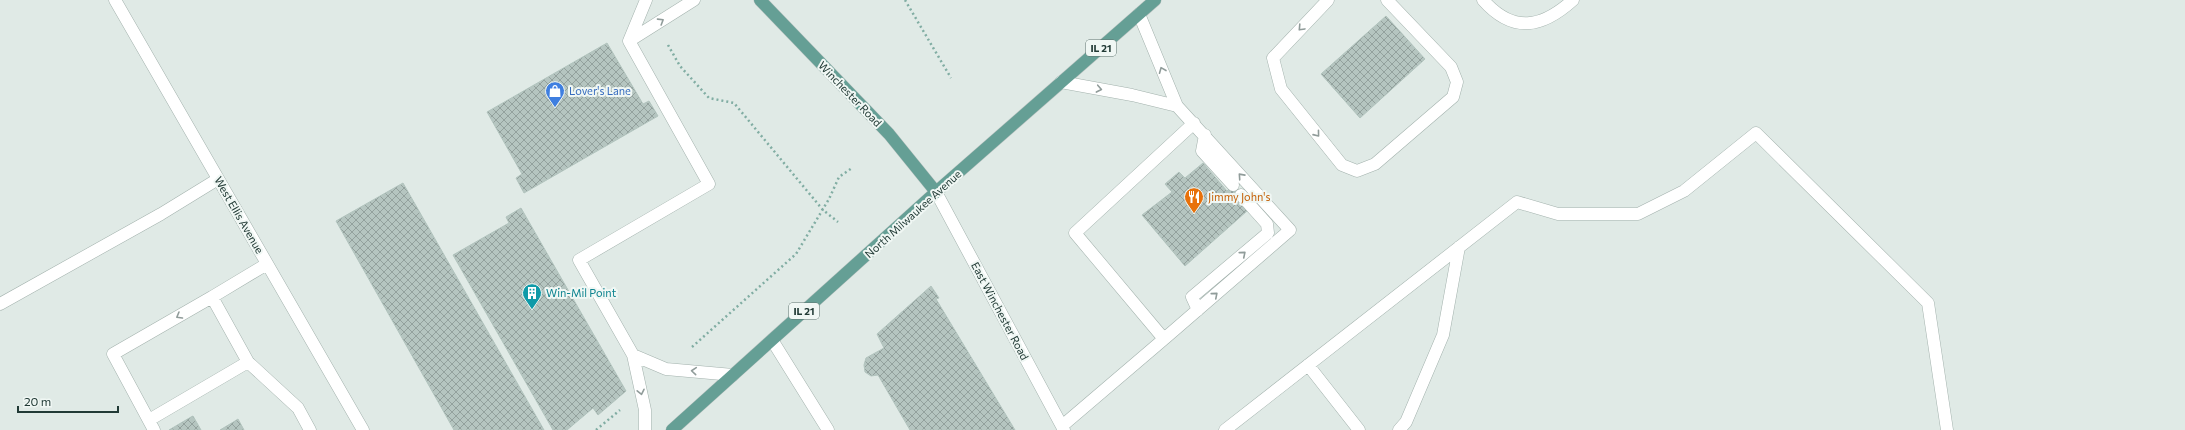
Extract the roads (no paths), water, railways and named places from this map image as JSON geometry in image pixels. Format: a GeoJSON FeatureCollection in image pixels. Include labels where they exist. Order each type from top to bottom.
{"type":"FeatureCollection","features":[{"type":"Feature","properties":{"kind":"main road","name":"Winchester Road"},"geometry":{"type":"LineString","coordinates":[[760,0],[889,134],[936,192]]}},
{"type":"Feature","properties":{"kind":"main road","name":"North Milwaukee Avenue"},"geometry":{"type":"LineString","coordinates":[[672,430],[936,192],[1155,0]]}},
{"type":"Feature","properties":{"kind":"street","name":"West Ellis Avenue"},"geometry":{"type":"LineString","coordinates":[[115,0],[363,430]]}},
{"type":"Feature","properties":{"kind":"street"},"geometry":{"type":"LineString","coordinates":[[629,41],[646,0]]}},
{"type":"Feature","properties":{"kind":"street"},"geometry":{"type":"LineString","coordinates":[[629,41],[694,0]]}},
{"type":"Feature","properties":{"kind":"street"},"geometry":{"type":"LineString","coordinates":[[1328,0],[1273,58],[1281,89],[1342,165],[1357,171],[1375,164],[1453,97],[1457,82],[1452,67],[1387,0]]}},
{"type":"Feature","properties":{"kind":"street"},"geometry":{"type":"LineString","coordinates":[[1483,0],[1495,14],[1517,23],[1541,22],[1561,11],[1573,0]]}},
{"type":"Feature","properties":{"kind":"street"},"geometry":{"type":"LineString","coordinates":[[1063,428],[1290,230],[1177,106],[1139,14]]}},
{"type":"Feature","properties":{"kind":"street"},"geometry":{"type":"LineString","coordinates":[[629,41],[709,184],[579,260],[633,354],[645,410],[645,430]]}},
{"type":"Feature","properties":{"kind":"street"},"geometry":{"type":"LineString","coordinates":[[1061,82],[1132,95],[1177,106]]}},
{"type":"Feature","properties":{"kind":"street"},"geometry":{"type":"LineString","coordinates":[[1164,339],[1075,233],[1194,123]]}},
{"type":"Feature","properties":{"kind":"street"},"geometry":{"type":"LineString","coordinates":[[1225,430],[1517,202],[1558,214],[1638,214],[1684,191],[1756,133],[1928,303],[1947,430]]}},
{"type":"Feature","properties":{"kind":"street"},"geometry":{"type":"LineString","coordinates":[[1198,310],[1192,297],[1268,233],[1267,224],[1202,151],[1205,135]]}},
{"type":"Feature","properties":{"kind":"street"},"geometry":{"type":"LineString","coordinates":[[0,304],[161,214],[218,179]]}},
{"type":"Feature","properties":{"kind":"street","name":"East Winchester Road"},"geometry":{"type":"LineString","coordinates":[[936,192],[1063,428]]}},
{"type":"Feature","properties":{"kind":"street"},"geometry":{"type":"LineString","coordinates":[[1400,430],[1406,422],[1443,335],[1459,247]]}},
{"type":"Feature","properties":{"kind":"street"},"geometry":{"type":"LineString","coordinates":[[248,362],[151,425],[113,354],[267,264]]}},
{"type":"Feature","properties":{"kind":"street"},"geometry":{"type":"LineString","coordinates":[[212,297],[248,362],[298,408],[310,430]]}},
{"type":"Feature","properties":{"kind":"street"},"geometry":{"type":"LineString","coordinates":[[772,340],[828,430]]}},
{"type":"Feature","properties":{"kind":"street"},"geometry":{"type":"LineString","coordinates":[[633,354],[666,369],[733,375]]}},
{"type":"Feature","properties":{"kind":"street"},"geometry":{"type":"LineString","coordinates":[[1308,365],[1359,430]]}},
{"type":"Feature","properties":{"kind":"place","name":"Lover's Lane"},"geometry":{"type":"Point","coordinates":[555,108]}},
{"type":"Feature","properties":{"kind":"place","name":"Jimmy John's"},"geometry":{"type":"Point","coordinates":[1194,214]}},
{"type":"Feature","properties":{"kind":"place","name":"Win-Mil Point"},"geometry":{"type":"Point","coordinates":[532,310]}}]}
